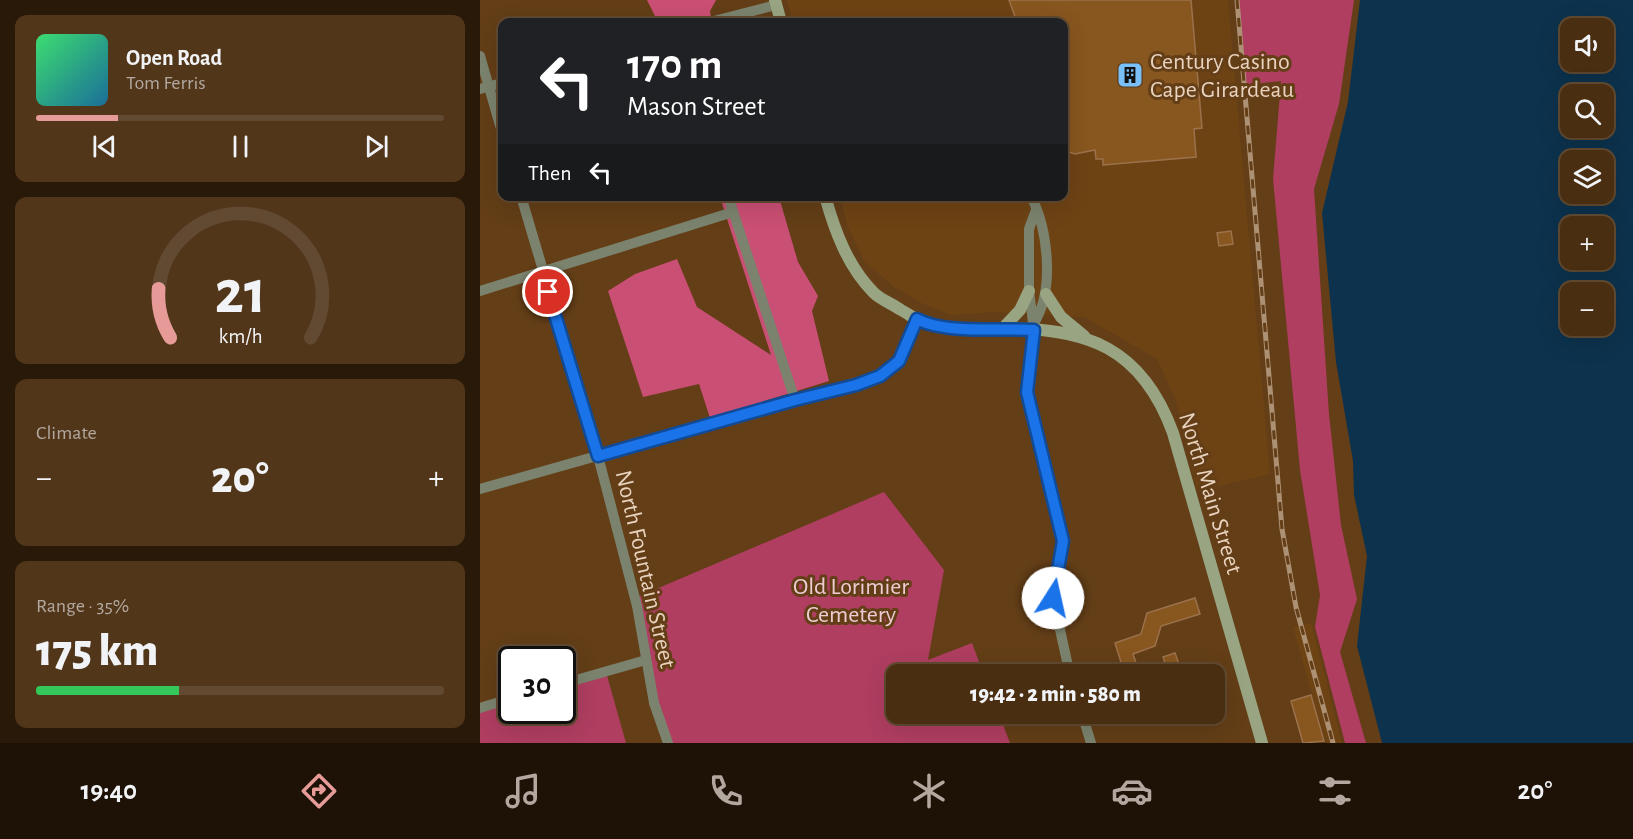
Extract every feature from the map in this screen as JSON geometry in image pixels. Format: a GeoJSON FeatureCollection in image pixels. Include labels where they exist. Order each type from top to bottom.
{"type":"FeatureCollection","features":[{"type":"Feature","properties":{"kind":"main road"},"geometry":{"type":"LineString","coordinates":[[775,2],[780,18]]}},
{"type":"Feature","properties":{"kind":"main road","name":"North Main Street"},"geometry":{"type":"LineString","coordinates":[[826,201],[834,228],[851,263],[875,294],[917,319],[966,329],[1034,326],[1084,337],[1130,363],[1146,379],[1160,400],[1181,460],[1262,743]]}},
{"type":"Feature","properties":{"kind":"main road"},"geometry":{"type":"LineString","coordinates":[[1003,328],[1020,310],[1029,291]]}},
{"type":"Feature","properties":{"kind":"main road"},"geometry":{"type":"LineString","coordinates":[[1046,294],[1055,310],[1084,337]]}},
{"type":"Feature","properties":{"kind":"street"},"geometry":{"type":"LineString","coordinates":[[724,18],[775,2]]}},
{"type":"Feature","properties":{"kind":"street"},"geometry":{"type":"LineString","coordinates":[[480,56],[485,88],[498,122]]}},
{"type":"Feature","properties":{"kind":"street","name":"North Fountain Street"},"geometry":{"type":"LineString","coordinates":[[522,201],[598,456],[637,606],[654,703],[669,743]]}},
{"type":"Feature","properties":{"kind":"street"},"geometry":{"type":"LineString","coordinates":[[730,201],[795,400]]}},
{"type":"Feature","properties":{"kind":"street"},"geometry":{"type":"LineString","coordinates":[[1032,201],[1045,229],[1046,294],[1034,326]]}},
{"type":"Feature","properties":{"kind":"street"},"geometry":{"type":"LineString","coordinates":[[1036,210],[1029,229],[1029,291],[1034,326],[1027,392],[1063,541],[1053,598],[1068,664]]}},
{"type":"Feature","properties":{"kind":"street"},"geometry":{"type":"LineString","coordinates":[[480,291],[733,212]]}},
{"type":"Feature","properties":{"kind":"street"},"geometry":{"type":"LineString","coordinates":[[480,489],[795,400],[856,385],[880,376],[899,361],[917,319]]}},
{"type":"Feature","properties":{"kind":"street"},"geometry":{"type":"LineString","coordinates":[[576,680],[646,660]]}},
{"type":"Feature","properties":{"kind":"street"},"geometry":{"type":"LineString","coordinates":[[480,708],[498,703]]}},
{"type":"Feature","properties":{"kind":"street"},"geometry":{"type":"LineString","coordinates":[[1085,724],[1091,743]]}},
{"type":"Feature","properties":{"kind":"shaded area"},"geometry":{"type":"Polygon","coordinates":[[[647,0],[716,0],[710,11],[711,18],[656,18],[647,0]]]}},
{"type":"Feature","properties":{"kind":"shaded area"},"geometry":{"type":"Polygon","coordinates":[[[787,0],[1228,0],[1270,474],[1198,491],[1176,401],[1157,359],[1084,317],[995,312],[951,315],[923,304],[894,287],[864,261],[848,227],[841,201],[1068,201],[1068,18],[792,18],[787,0]]]}},
{"type":"Feature","properties":{"kind":"shaded area"},"geometry":{"type":"Polygon","coordinates":[[[721,201],[780,201],[798,262],[818,296],[812,311],[829,381],[710,418],[699,384],[643,397],[608,291],[635,274],[677,259],[697,307],[771,355],[721,201]]]}},
{"type":"Feature","properties":{"kind":"shaded area"},"geometry":{"type":"Polygon","coordinates":[[[1311,623],[1342,743],[1326,743],[1293,627],[1311,623]]]}},
{"type":"Feature","properties":{"kind":"green space"},"geometry":{"type":"Polygon","coordinates":[[[1237,0],[1354,0],[1339,104],[1314,189],[1329,414],[1341,525],[1357,599],[1340,652],[1366,743],[1345,743],[1315,627],[1320,595],[1300,470],[1273,179],[1281,81],[1244,85],[1237,0]]]}},
{"type":"Feature","properties":{"kind":"green space","name":"Old Lorimier Cemetery"},"geometry":{"type":"Polygon","coordinates":[[[884,492],[944,570],[928,660],[972,643],[980,664],[886,664],[886,724],[1003,724],[1010,743],[669,743],[654,703],[635,598],[884,492]]]}},
{"type":"Feature","properties":{"kind":"green space"},"geometry":{"type":"Polygon","coordinates":[[[606,672],[626,743],[480,743],[480,708],[498,702],[498,724],[576,724],[576,680],[606,672]]]}},
{"type":"Feature","properties":{"kind":"water"},"geometry":{"type":"Polygon","coordinates":[[[1360,0],[1633,0],[1633,743],[1382,743],[1357,646],[1367,556],[1354,495],[1353,461],[1336,362],[1322,213],[1348,102],[1360,0]]]}},
{"type":"Feature","properties":{"kind":"building","name":"Century Casino Cape Girardeau"},"geometry":{"type":"Polygon","coordinates":[[[1009,0],[1191,0],[1202,128],[1194,129],[1196,157],[1103,165],[1103,159],[1096,159],[1095,150],[1075,154],[1069,152],[1068,18],[1016,18],[1009,0]]]}},
{"type":"Feature","properties":{"kind":"building"},"geometry":{"type":"Polygon","coordinates":[[[1231,231],[1233,244],[1219,246],[1217,233],[1231,231]]]}},
{"type":"Feature","properties":{"kind":"building"},"geometry":{"type":"Polygon","coordinates":[[[1195,598],[1200,614],[1161,626],[1155,646],[1133,654],[1136,664],[1122,664],[1115,643],[1141,634],[1147,613],[1195,598]]]}},
{"type":"Feature","properties":{"kind":"building"},"geometry":{"type":"Polygon","coordinates":[[[1175,653],[1179,664],[1165,664],[1163,657],[1175,653]]]}},
{"type":"Feature","properties":{"kind":"building"},"geometry":{"type":"Polygon","coordinates":[[[1311,695],[1324,741],[1303,743],[1291,701],[1311,695]]]}},
{"type":"Feature","properties":{"kind":"railway"},"geometry":{"type":"LineString","coordinates":[[1237,0],[1282,529],[1296,607],[1333,743]]}},
{"type":"Feature","properties":{"kind":"place","name":"Century Casino Cape Girardeau"},"geometry":{"type":"Point","coordinates":[1130,75]}},
{"type":"Feature","properties":{"kind":"route"},"geometry":{"type":"LineString","coordinates":[[548,292],[598,456],[856,385],[880,376],[899,361],[917,319],[966,329],[1034,330],[1027,392],[1063,541],[1053,598]]}}]}
